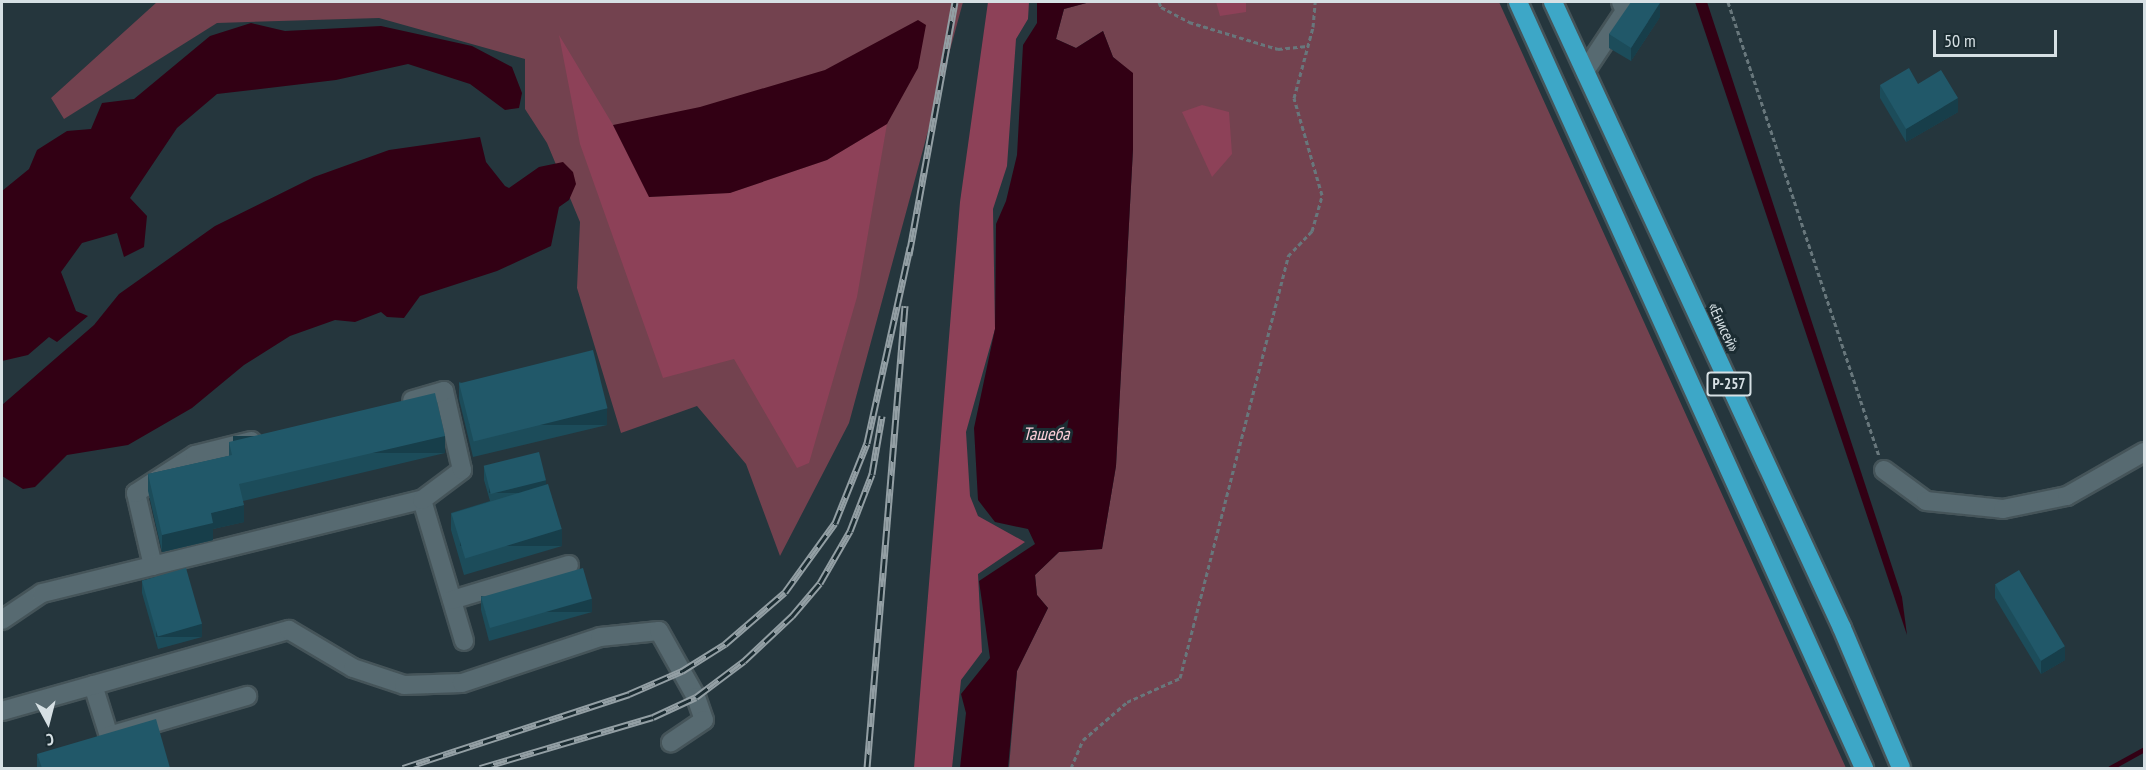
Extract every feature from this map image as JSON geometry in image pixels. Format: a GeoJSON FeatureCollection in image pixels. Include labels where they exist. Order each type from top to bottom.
{"type":"FeatureCollection","features":[{"type":"Feature","properties":{"kind":"highway","name":"Р-257"},"geometry":{"type":"LineString","coordinates":[[1518,2],[1864,768]]}},
{"type":"Feature","properties":{"kind":"highway","name":"«Енисей»"},"geometry":{"type":"LineString","coordinates":[[1553,2],[1842,628],[1901,768]]}},
{"type":"Feature","properties":{"kind":"lane"},"geometry":{"type":"LineString","coordinates":[[1585,71],[1625,11],[1621,2]]}},
{"type":"Feature","properties":{"kind":"lane"},"geometry":{"type":"LineString","coordinates":[[2,620],[42,593],[422,500],[462,470],[444,391],[399,403]]}},
{"type":"Feature","properties":{"kind":"lane"},"geometry":{"type":"LineString","coordinates":[[153,566],[136,493],[195,455],[274,435]]}},
{"type":"Feature","properties":{"kind":"lane"},"geometry":{"type":"LineString","coordinates":[[1884,470],[1926,501],[2003,509],[2067,496],[2145,452]]}},
{"type":"Feature","properties":{"kind":"lane"},"geometry":{"type":"LineString","coordinates":[[422,500],[464,641]]}},
{"type":"Feature","properties":{"kind":"lane"},"geometry":{"type":"LineString","coordinates":[[452,600],[569,565]]}},
{"type":"Feature","properties":{"kind":"lane"},"geometry":{"type":"LineString","coordinates":[[2,711],[289,630],[353,668],[404,685],[462,682],[600,637],[659,631],[696,697],[704,720],[671,742]]}},
{"type":"Feature","properties":{"kind":"lane"},"geometry":{"type":"LineString","coordinates":[[93,686],[109,736]]}},
{"type":"Feature","properties":{"kind":"lane"},"geometry":{"type":"LineString","coordinates":[[88,743],[247,696]]}},
{"type":"Feature","properties":{"kind":"path"},"geometry":{"type":"LineString","coordinates":[[1159,2],[1161,7],[1189,22],[1278,49],[1308,46]]}},
{"type":"Feature","properties":{"kind":"path"},"geometry":{"type":"LineString","coordinates":[[1071,768],[1083,740],[1127,702],[1180,678],[1288,256],[1312,231],[1322,195],[1294,98],[1308,46],[1315,2]]}},
{"type":"Feature","properties":{"kind":"path"},"geometry":{"type":"LineString","coordinates":[[1728,2],[1884,470]]}},
{"type":"Feature","properties":{"kind":"shaded area"},"geometry":{"type":"Polygon","coordinates":[[[157,2],[963,2],[849,423],[780,556],[746,464],[697,406],[621,433],[577,288],[580,222],[547,143],[525,109],[525,59],[379,18],[217,23],[64,119],[51,98],[157,2]]]}},
{"type":"Feature","properties":{"kind":"shaded area"},"geometry":{"type":"Polygon","coordinates":[[[988,2],[1029,2],[1028,19],[1016,39],[1007,166],[993,209],[995,329],[966,432],[970,496],[978,516],[1025,542],[978,574],[982,652],[961,680],[952,768],[914,768],[960,202],[988,2]]]}},
{"type":"Feature","properties":{"kind":"shaded area"},"geometry":{"type":"Polygon","coordinates":[[[1090,2],[1499,2],[1846,768],[1009,768],[1017,671],[1048,608],[1037,595],[1035,575],[1059,552],[1102,549],[1116,466],[1133,149],[1133,74],[1113,57],[1103,31],[1076,48],[1056,39],[1064,9],[1090,2]]]}},
{"type":"Feature","properties":{"kind":"shaded area"},"geometry":{"type":"Polygon","coordinates":[[[1216,2],[1246,2],[1246,12],[1220,16],[1216,2]]]}},
{"type":"Feature","properties":{"kind":"shaded area"},"geometry":{"type":"Polygon","coordinates":[[[559,35],[613,125],[650,197],[730,193],[827,160],[887,124],[857,297],[809,463],[797,468],[734,359],[663,378],[580,144],[559,35]]]}},
{"type":"Feature","properties":{"kind":"shaded area"},"geometry":{"type":"Polygon","coordinates":[[[1202,105],[1229,112],[1232,154],[1212,177],[1182,112],[1202,105]]]}},
{"type":"Feature","properties":{"kind":"water","name":"Ташеба"},"geometry":{"type":"Polygon","coordinates":[[[1037,2],[1090,2],[1064,9],[1056,39],[1076,48],[1103,31],[1113,57],[1133,73],[1133,149],[1116,466],[1102,549],[1059,552],[1035,575],[1037,595],[1048,608],[1017,671],[1008,768],[960,768],[966,713],[961,694],[990,658],[979,581],[1035,544],[1028,529],[995,522],[978,500],[974,428],[995,329],[996,224],[1006,201],[1017,155],[1023,45],[1037,23],[1037,2]]]}},
{"type":"Feature","properties":{"kind":"water"},"geometry":{"type":"Polygon","coordinates":[[[1695,2],[1707,2],[1902,597],[1907,635],[1695,2]]]}},
{"type":"Feature","properties":{"kind":"water"},"geometry":{"type":"Polygon","coordinates":[[[918,20],[926,25],[918,68],[887,124],[827,160],[730,193],[649,197],[613,125],[700,107],[825,70],[918,20]]]}},
{"type":"Feature","properties":{"kind":"water"},"geometry":{"type":"Polygon","coordinates":[[[251,23],[285,31],[381,26],[472,46],[512,67],[522,93],[519,108],[505,110],[470,84],[408,64],[336,80],[217,94],[177,128],[130,198],[147,216],[144,247],[124,257],[117,233],[82,243],[61,272],[76,311],[88,316],[57,342],[49,337],[28,355],[2,361],[2,191],[29,169],[37,150],[67,131],[91,129],[102,103],[134,99],[210,36],[251,23]]]}},
{"type":"Feature","properties":{"kind":"water"},"geometry":{"type":"Polygon","coordinates":[[[480,137],[486,162],[509,188],[539,167],[563,162],[573,172],[576,184],[569,200],[559,207],[551,246],[497,271],[420,296],[404,318],[387,317],[381,312],[355,322],[335,320],[290,336],[244,365],[192,408],[128,445],[67,455],[35,487],[23,489],[2,476],[2,405],[94,325],[119,294],[215,226],[314,177],[389,150],[480,137]]]}},
{"type":"Feature","properties":{"kind":"building"},"geometry":{"type":"Polygon","coordinates":[[[1631,2],[1660,3],[1631,48],[1609,34],[1631,2]]]}},
{"type":"Feature","properties":{"kind":"building"},"geometry":{"type":"Polygon","coordinates":[[[1909,68],[1918,84],[1941,70],[1958,98],[1906,129],[1880,85],[1909,68]]]}},
{"type":"Feature","properties":{"kind":"building"},"geometry":{"type":"Polygon","coordinates":[[[593,350],[608,408],[474,442],[459,383],[593,350]]]}},
{"type":"Feature","properties":{"kind":"building"},"geometry":{"type":"Polygon","coordinates":[[[435,393],[445,436],[239,484],[244,505],[211,513],[213,523],[162,535],[148,474],[232,455],[229,442],[435,393]]]}},
{"type":"Feature","properties":{"kind":"building"},"geometry":{"type":"Polygon","coordinates":[[[539,452],[546,480],[491,494],[484,466],[539,452]]]}},
{"type":"Feature","properties":{"kind":"building"},"geometry":{"type":"Polygon","coordinates":[[[548,484],[562,529],[465,558],[451,514],[548,484]]]}},
{"type":"Feature","properties":{"kind":"building"},"geometry":{"type":"Polygon","coordinates":[[[186,568],[202,624],[158,636],[142,581],[186,568]]]}},
{"type":"Feature","properties":{"kind":"building"},"geometry":{"type":"Polygon","coordinates":[[[583,568],[592,599],[490,628],[481,597],[583,568]]]}},
{"type":"Feature","properties":{"kind":"building"},"geometry":{"type":"Polygon","coordinates":[[[2019,570],[2065,646],[2041,661],[1995,584],[2019,570]]]}},
{"type":"Feature","properties":{"kind":"building"},"geometry":{"type":"Polygon","coordinates":[[[156,719],[170,768],[42,768],[37,754],[156,719]]]}},
{"type":"Feature","properties":{"kind":"waterway"},"geometry":{"type":"LineString","coordinates":[[2110,768],[2144,749]]}},
{"type":"Feature","properties":{"kind":"railway"},"geometry":{"type":"LineString","coordinates":[[909,255],[955,2]]}},
{"type":"Feature","properties":{"kind":"railway"},"geometry":{"type":"LineString","coordinates":[[403,768],[629,694],[682,671],[725,644],[785,592],[835,523],[867,443],[910,247]]}},
{"type":"Feature","properties":{"kind":"railway"},"geometry":{"type":"LineString","coordinates":[[867,768],[905,306]]}},
{"type":"Feature","properties":{"kind":"railway"},"geometry":{"type":"LineString","coordinates":[[480,768],[653,717],[696,697],[744,661],[792,616],[820,583],[850,531],[872,474],[882,416]]}}]}
